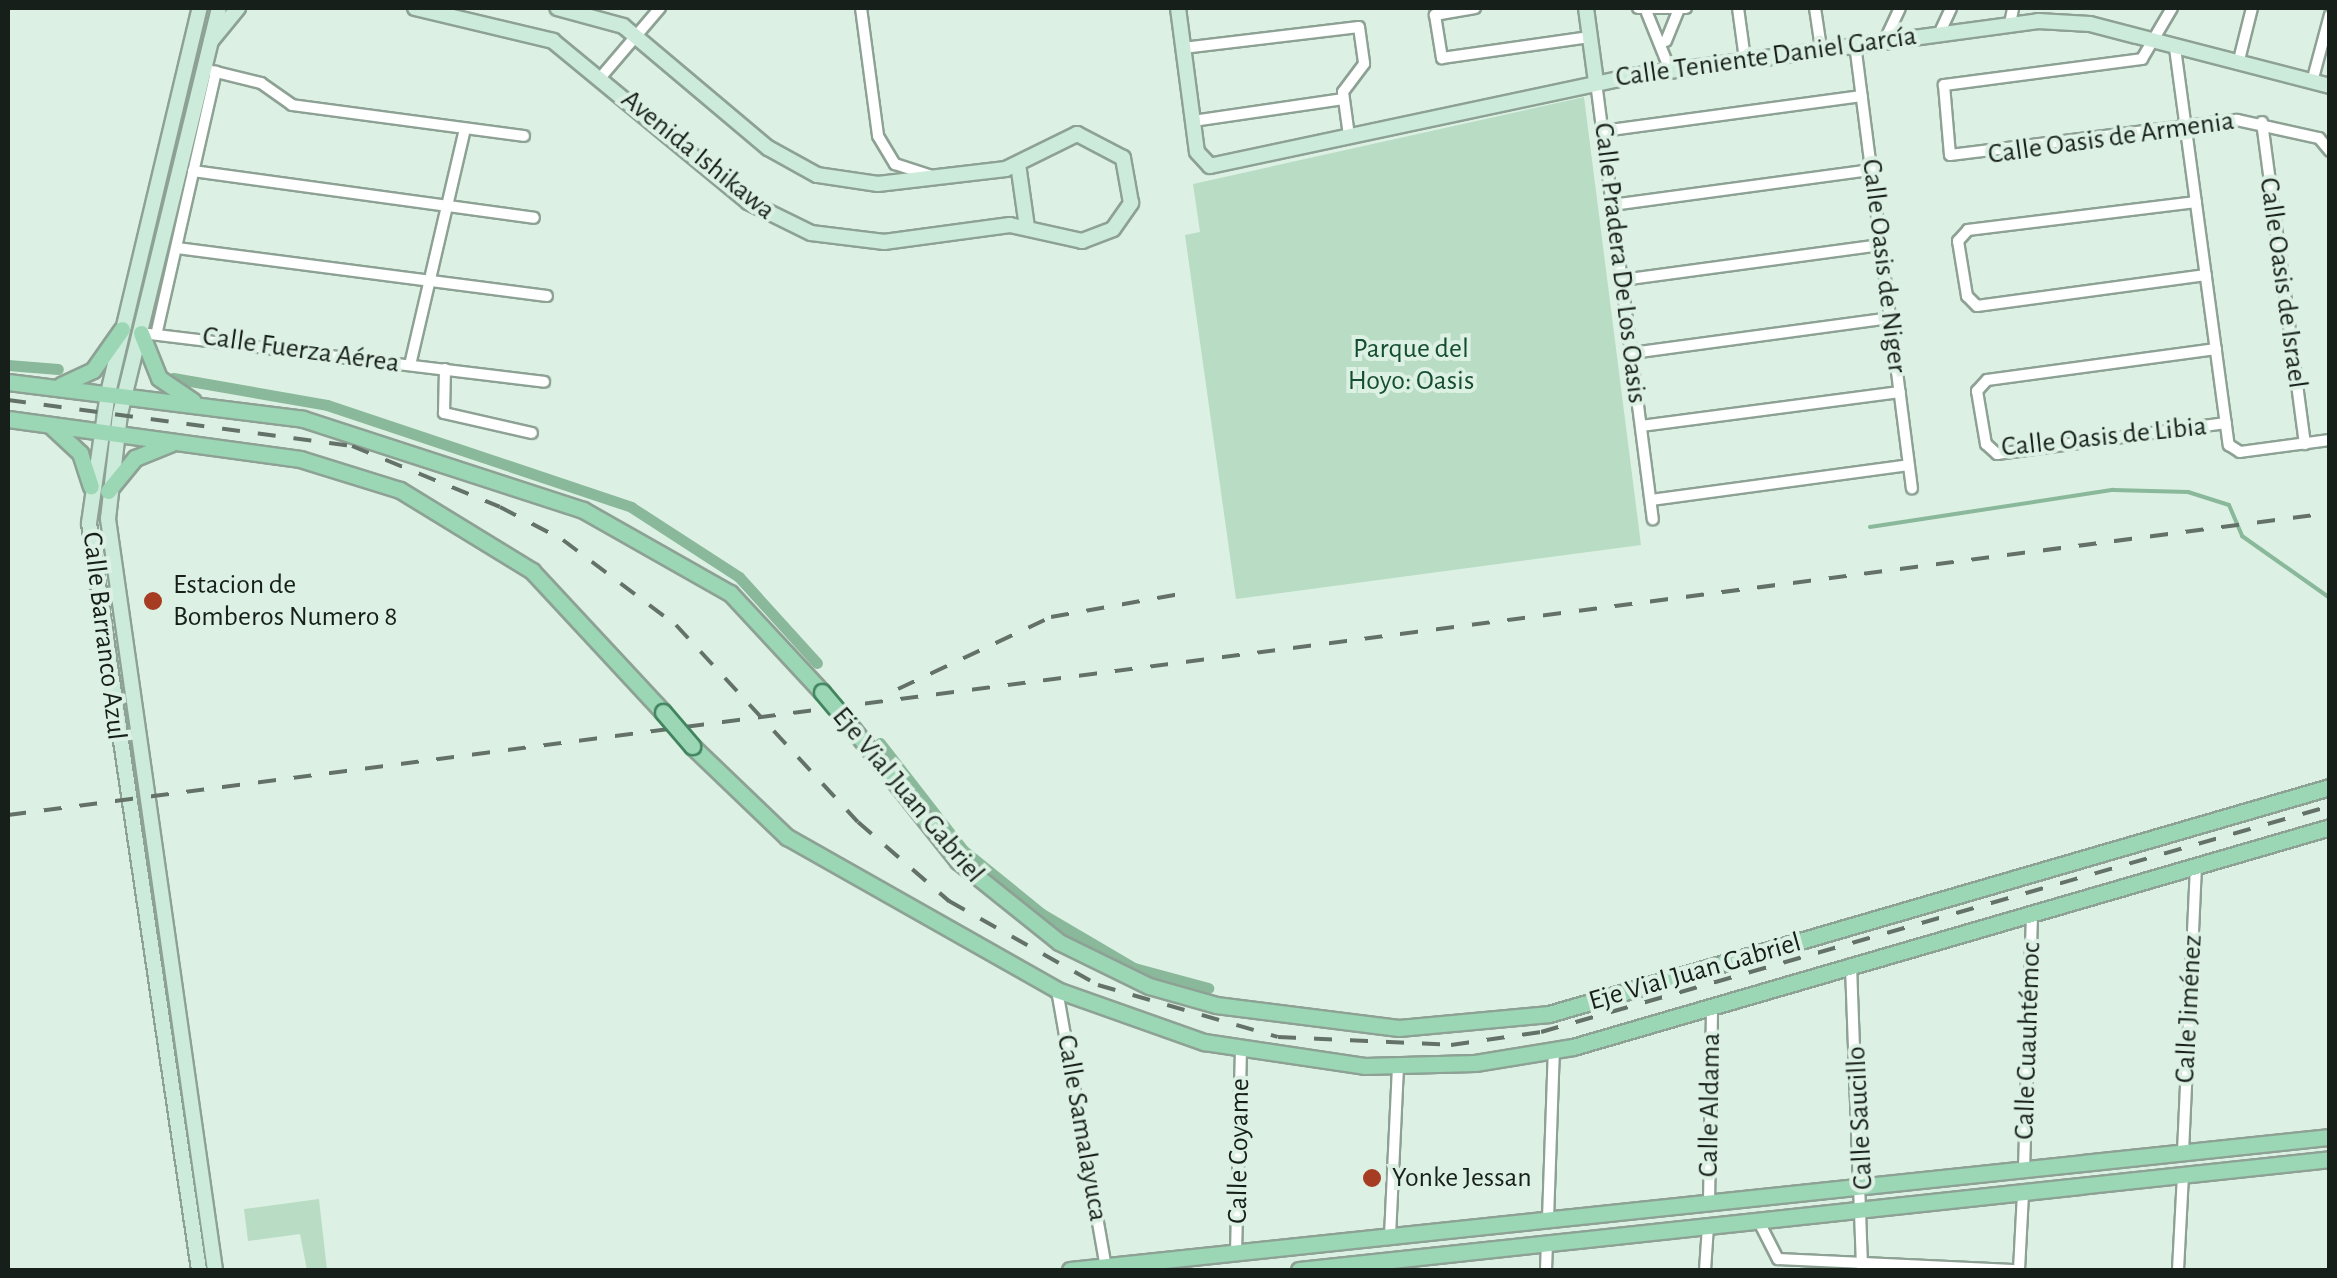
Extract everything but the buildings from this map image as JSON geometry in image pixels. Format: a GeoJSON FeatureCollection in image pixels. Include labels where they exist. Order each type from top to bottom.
{"type":"FeatureCollection","features":[{"type":"Feature","properties":{"kind":"main road"},"geometry":{"type":"LineString","coordinates":[[45,387],[93,370],[122,329]]}},
{"type":"Feature","properties":{"kind":"main road"},"geometry":{"type":"LineString","coordinates":[[149,332],[159,378],[201,405]]}},
{"type":"Feature","properties":{"kind":"main road","name":"Eje Vial Juan Gabriel"},"geometry":{"type":"LineString","coordinates":[[8,382],[201,405],[367,434],[617,524],[730,593],[822,692],[976,880],[1083,956],[1216,1005],[1399,1028],[1549,1014],[2330,787]]}},
{"type":"Feature","properties":{"kind":"main road","name":"Eje Vial Juan Gabriel"},"geometry":{"type":"LineString","coordinates":[[8,419],[178,441],[338,468],[448,514],[550,587],[692,746],[795,843],[1057,990],[1241,1050],[1398,1066],[1554,1051],[2330,826]]}},
{"type":"Feature","properties":{"kind":"main road"},"geometry":{"type":"LineString","coordinates":[[48,424],[73,443],[91,486]]}},
{"type":"Feature","properties":{"kind":"main road"},"geometry":{"type":"LineString","coordinates":[[108,491],[135,458],[178,441]]}},
{"type":"Feature","properties":{"kind":"main road"},"geometry":{"type":"LineString","coordinates":[[1070,1270],[2330,1137]]}},
{"type":"Feature","properties":{"kind":"main road"},"geometry":{"type":"LineString","coordinates":[[1299,1270],[1387,1266],[1758,1220],[1865,1212],[2330,1159]]}},
{"type":"Feature","properties":{"kind":"street","name":"Calle Barranco Azul"},"geometry":{"type":"LineString","coordinates":[[198,1270],[91,568],[91,486],[116,394],[122,329],[200,8]]}},
{"type":"Feature","properties":{"kind":"street","name":"Calle Barranco Azul"},"geometry":{"type":"LineString","coordinates":[[116,394],[149,332],[210,71],[210,42],[218,8]]}},
{"type":"Feature","properties":{"kind":"street"},"geometry":{"type":"LineString","coordinates":[[210,42],[238,8]]}},
{"type":"Feature","properties":{"kind":"street","name":"Avenida Ishikawa"},"geometry":{"type":"LineString","coordinates":[[416,8],[538,33],[601,77],[748,202],[811,234],[884,242],[1027,227],[1072,241],[1104,235],[1126,213],[1133,187],[1123,158],[1088,135],[1056,138],[1018,164],[937,178],[860,184],[795,166],[636,35],[557,8]]}},
{"type":"Feature","properties":{"kind":"street"},"geometry":{"type":"LineString","coordinates":[[601,77],[660,8]]}},
{"type":"Feature","properties":{"kind":"street"},"geometry":{"type":"LineString","coordinates":[[861,8],[884,149],[895,164],[937,178]]}},
{"type":"Feature","properties":{"kind":"street"},"geometry":{"type":"LineString","coordinates":[[1178,8],[1193,122],[1343,99]]}},
{"type":"Feature","properties":{"kind":"street"},"geometry":{"type":"LineString","coordinates":[[1476,8],[1435,15],[1442,58],[1590,37]]}},
{"type":"Feature","properties":{"kind":"street","name":"Calle Pradera De Los Oasis"},"geometry":{"type":"LineString","coordinates":[[1586,8],[1653,519]]}},
{"type":"Feature","properties":{"kind":"street"},"geometry":{"type":"LineString","coordinates":[[1643,10],[1682,8],[1666,41]]}},
{"type":"Feature","properties":{"kind":"street"},"geometry":{"type":"LineString","coordinates":[[1738,8],[1745,59]]}},
{"type":"Feature","properties":{"kind":"street"},"geometry":{"type":"LineString","coordinates":[[1815,8],[1820,48]]}},
{"type":"Feature","properties":{"kind":"street"},"geometry":{"type":"LineString","coordinates":[[1892,8],[1894,21]]}},
{"type":"Feature","properties":{"kind":"street"},"geometry":{"type":"LineString","coordinates":[[1885,40],[1900,8]]}},
{"type":"Feature","properties":{"kind":"street"},"geometry":{"type":"LineString","coordinates":[[1940,32],[1952,8]]}},
{"type":"Feature","properties":{"kind":"street"},"geometry":{"type":"LineString","coordinates":[[2010,24],[2013,8]]}},
{"type":"Feature","properties":{"kind":"street"},"geometry":{"type":"LineString","coordinates":[[2090,24],[2091,8]]}},
{"type":"Feature","properties":{"kind":"street"},"geometry":{"type":"LineString","coordinates":[[2156,43],[2172,8]]}},
{"type":"Feature","properties":{"kind":"street"},"geometry":{"type":"LineString","coordinates":[[2238,64],[2252,8]]}},
{"type":"Feature","properties":{"kind":"street"},"geometry":{"type":"LineString","coordinates":[[1643,10],[1666,41],[1670,70]]}},
{"type":"Feature","properties":{"kind":"street"},"geometry":{"type":"LineString","coordinates":[[2312,82],[2330,15]]}},
{"type":"Feature","properties":{"kind":"street","name":"Calle Teniente Daniel García"},"geometry":{"type":"LineString","coordinates":[[1193,122],[1204,163],[1596,82],[2010,24],[2090,24],[2330,86]]}},
{"type":"Feature","properties":{"kind":"street"},"geometry":{"type":"LineString","coordinates":[[1183,48],[1356,26],[1364,60],[1343,99],[1349,136]]}},
{"type":"Feature","properties":{"kind":"street","name":"Calle Oasis de Armenia"},"geometry":{"type":"LineString","coordinates":[[2156,43],[2136,60],[1944,85],[1948,152],[2262,122],[2327,146]]}},
{"type":"Feature","properties":{"kind":"street","name":"Calle Oasis de Niger"},"geometry":{"type":"LineString","coordinates":[[1856,44],[1912,488]]}},
{"type":"Feature","properties":{"kind":"street"},"geometry":{"type":"LineString","coordinates":[[2175,48],[2226,423],[2233,450],[2330,440]]}},
{"type":"Feature","properties":{"kind":"street"},"geometry":{"type":"LineString","coordinates":[[149,332],[176,248],[210,71],[261,83],[292,105],[524,136]]}},
{"type":"Feature","properties":{"kind":"street"},"geometry":{"type":"LineString","coordinates":[[1602,131],[1862,96]]}},
{"type":"Feature","properties":{"kind":"street","name":"Calle Oasis de Israel"},"geometry":{"type":"LineString","coordinates":[[2262,122],[2305,444]]}},
{"type":"Feature","properties":{"kind":"street"},"geometry":{"type":"LineString","coordinates":[[410,364],[465,129]]}},
{"type":"Feature","properties":{"kind":"street"},"geometry":{"type":"LineString","coordinates":[[1018,164],[1027,227]]}},
{"type":"Feature","properties":{"kind":"street"},"geometry":{"type":"LineString","coordinates":[[193,170],[534,218]]}},
{"type":"Feature","properties":{"kind":"street"},"geometry":{"type":"LineString","coordinates":[[1612,206],[1872,170]]}},
{"type":"Feature","properties":{"kind":"street"},"geometry":{"type":"LineString","coordinates":[[2196,202],[1968,230],[1958,241],[1968,300],[1977,306],[2206,275]]}},
{"type":"Feature","properties":{"kind":"street"},"geometry":{"type":"LineString","coordinates":[[1622,280],[1881,245]]}},
{"type":"Feature","properties":{"kind":"street"},"geometry":{"type":"LineString","coordinates":[[176,248],[428,285],[547,296]]}},
{"type":"Feature","properties":{"kind":"street"},"geometry":{"type":"LineString","coordinates":[[1632,353],[1890,318]]}},
{"type":"Feature","properties":{"kind":"street","name":"Calle Fuerza Aérea"},"geometry":{"type":"LineString","coordinates":[[149,332],[544,382]]}},
{"type":"Feature","properties":{"kind":"street","name":"Calle Oasis de Libia"},"geometry":{"type":"LineString","coordinates":[[2216,350],[1987,380],[1978,391],[1993,453],[2226,423]]}},
{"type":"Feature","properties":{"kind":"street"},"geometry":{"type":"LineString","coordinates":[[445,369],[444,413],[532,433]]}},
{"type":"Feature","properties":{"kind":"street"},"geometry":{"type":"LineString","coordinates":[[1641,426],[1900,392]]}},
{"type":"Feature","properties":{"kind":"street","name":"Calle Barranco Azul"},"geometry":{"type":"LineString","coordinates":[[108,432],[108,491],[122,663],[214,1266]]}},
{"type":"Feature","properties":{"kind":"street"},"geometry":{"type":"LineString","coordinates":[[1651,500],[1909,465]]}},
{"type":"Feature","properties":{"kind":"street","name":"Calle Jiménez"},"geometry":{"type":"LineString","coordinates":[[2183,1152],[2196,867]]}},
{"type":"Feature","properties":{"kind":"street","name":"Calle Cuauhtémoc"},"geometry":{"type":"LineString","coordinates":[[2024,1169],[2032,913]]}},
{"type":"Feature","properties":{"kind":"street","name":"Calle Saucillo"},"geometry":{"type":"LineString","coordinates":[[1852,966],[1865,1186],[1862,1268]]}},
{"type":"Feature","properties":{"kind":"street","name":"Calle Samalayuca"},"geometry":{"type":"LineString","coordinates":[[1057,990],[1106,1266]]}},
{"type":"Feature","properties":{"kind":"street","name":"Calle Aldama"},"geometry":{"type":"LineString","coordinates":[[1708,1202],[1712,1007]]}},
{"type":"Feature","properties":{"kind":"street","name":"Calle Coyame"},"geometry":{"type":"LineString","coordinates":[[1236,1253],[1241,1050]]}},
{"type":"Feature","properties":{"kind":"street"},"geometry":{"type":"LineString","coordinates":[[1548,1219],[1554,1051]]}},
{"type":"Feature","properties":{"kind":"street"},"geometry":{"type":"LineString","coordinates":[[1390,1236],[1398,1066]]}},
{"type":"Feature","properties":{"kind":"street"},"geometry":{"type":"LineString","coordinates":[[2178,1270],[2183,1174]]}},
{"type":"Feature","properties":{"kind":"street"},"geometry":{"type":"LineString","coordinates":[[1758,1220],[1773,1258],[1862,1268],[2016,1270],[2023,1194]]}},
{"type":"Feature","properties":{"kind":"street"},"geometry":{"type":"LineString","coordinates":[[192,1225],[203,1261],[214,1266]]}},
{"type":"Feature","properties":{"kind":"street"},"geometry":{"type":"LineString","coordinates":[[1706,1270],[1708,1226]]}},
{"type":"Feature","properties":{"kind":"street"},"geometry":{"type":"LineString","coordinates":[[1546,1270],[1547,1244]]}},
{"type":"Feature","properties":{"kind":"green space","name":"Parque del Hoyo: Oasis"},"geometry":{"type":"Polygon","coordinates":[[[1584,97],[1641,545],[1236,599],[1185,235],[1200,232],[1193,184],[1584,97]]]}},
{"type":"Feature","properties":{"kind":"green space"},"geometry":{"type":"Polygon","coordinates":[[[319,1199],[327,1270],[307,1270],[300,1234],[248,1241],[244,1209],[319,1199]]]}},
{"type":"Feature","properties":{"kind":"waterway"},"geometry":{"type":"LineString","coordinates":[[8,365],[58,369]]}},
{"type":"Feature","properties":{"kind":"waterway"},"geometry":{"type":"LineString","coordinates":[[173,378],[327,405],[631,507],[739,577],[817,663]]}},
{"type":"Feature","properties":{"kind":"waterway"},"geometry":{"type":"LineString","coordinates":[[1870,527],[2113,490],[2188,492],[2229,505],[2242,536],[2330,598]]}},
{"type":"Feature","properties":{"kind":"waterway"},"geometry":{"type":"LineString","coordinates":[[880,743],[963,850],[1042,914],[1134,968],[1208,988]]}},
{"type":"Feature","properties":{"kind":"railway"},"geometry":{"type":"LineString","coordinates":[[8,400],[352,446],[500,507],[563,540],[676,625],[858,822],[949,901],[1098,985],[1278,1037],[1451,1045],[1541,1032],[2330,806]]}},
{"type":"Feature","properties":{"kind":"railway"},"geometry":{"type":"LineString","coordinates":[[8,815],[2330,513]]}},
{"type":"Feature","properties":{"kind":"railway"},"geometry":{"type":"LineString","coordinates":[[898,689],[1051,617],[1180,594]]}},
{"type":"Feature","properties":{"kind":"place","name":"Estacion de Bomberos Numero 8"},"geometry":{"type":"Point","coordinates":[153,601]}},
{"type":"Feature","properties":{"kind":"place","name":"Yonke Jessan"},"geometry":{"type":"Point","coordinates":[1372,1178]}}]}
